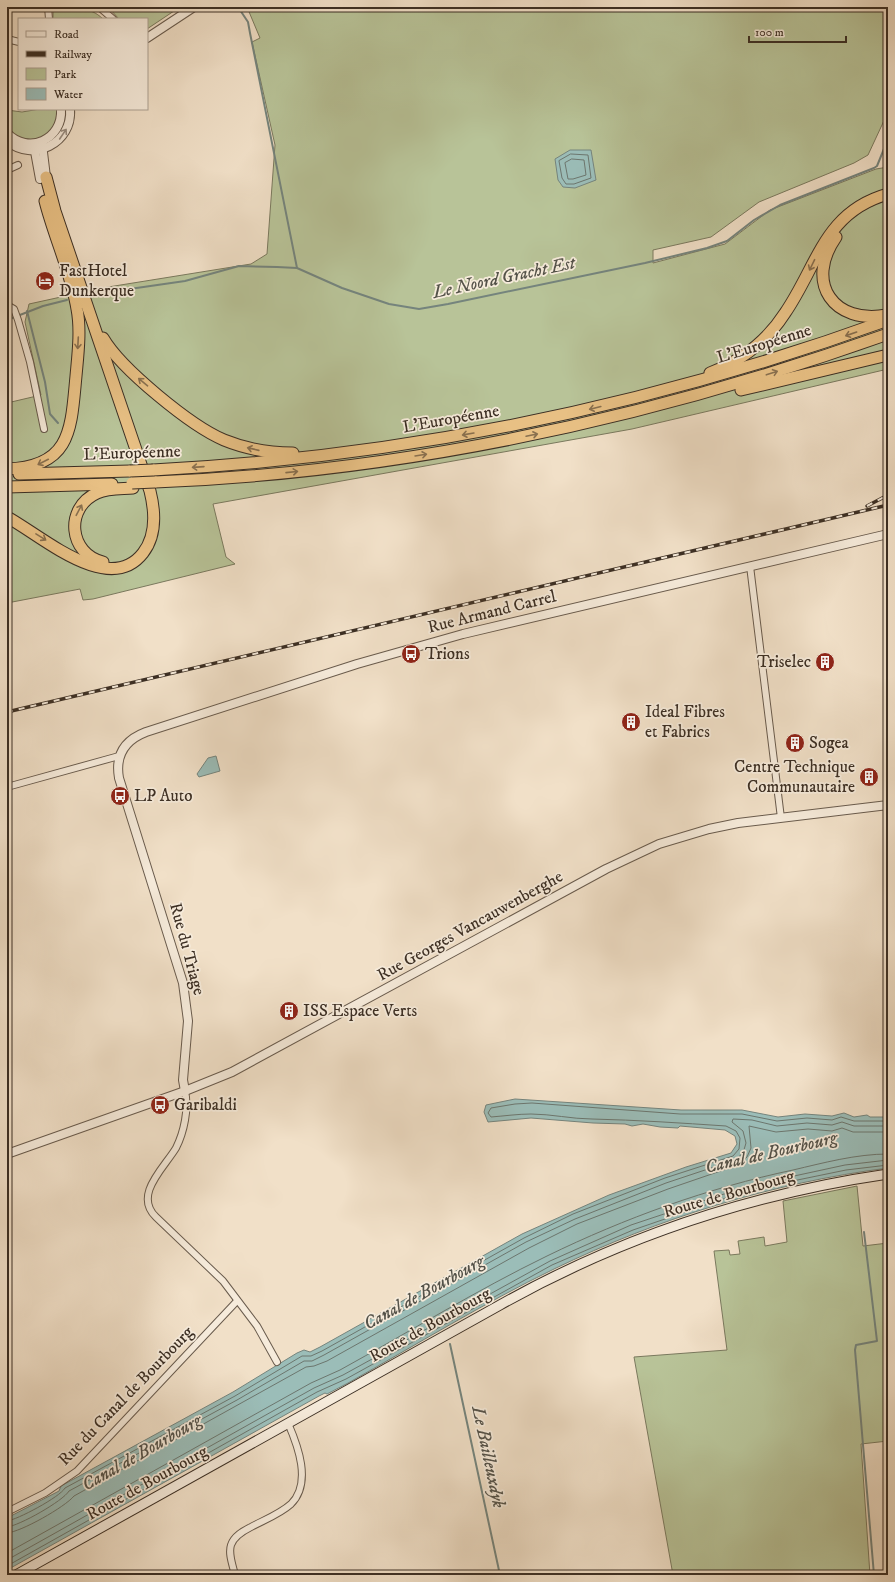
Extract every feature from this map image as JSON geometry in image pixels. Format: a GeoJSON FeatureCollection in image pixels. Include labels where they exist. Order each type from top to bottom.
{"type":"FeatureCollection","features":[{"type":"Feature","properties":{"kind":"highway"},"geometry":{"type":"LineString","coordinates":[[7,469],[32,466],[48,459],[63,444],[70,427],[76,373],[78,321],[77,307],[49,216],[43,178]]}},
{"type":"Feature","properties":{"kind":"highway"},"geometry":{"type":"LineString","coordinates":[[7,517],[79,560],[108,570],[124,568],[132,564],[145,551],[151,539],[154,518],[150,491],[56,212],[43,178]]}},
{"type":"Feature","properties":{"kind":"highway"},"geometry":{"type":"LineString","coordinates":[[633,399],[719,369],[738,359],[757,345],[775,327],[789,308],[824,241],[834,228],[858,206],[871,199],[888,194]]}},
{"type":"Feature","properties":{"kind":"highway"},"geometry":{"type":"LineString","coordinates":[[888,202],[866,209],[843,228],[829,248],[822,272],[828,293],[833,302],[842,310],[864,317],[888,315]]}},
{"type":"Feature","properties":{"kind":"highway"},"geometry":{"type":"LineString","coordinates":[[64,264],[81,306],[142,483],[148,511],[147,529],[144,538],[133,555],[121,561],[108,563],[98,561],[87,555],[81,548],[75,534],[74,522],[80,507],[88,498],[100,492],[132,486]]}},
{"type":"Feature","properties":{"kind":"highway"},"geometry":{"type":"LineString","coordinates":[[87,304],[105,341],[119,360],[187,417],[214,435],[245,447],[273,452],[306,453],[376,449]]}},
{"type":"Feature","properties":{"kind":"highway","name":"L'Européenne"},"geometry":{"type":"LineString","coordinates":[[7,474],[153,470],[250,463],[376,449],[494,430],[633,399],[746,368],[888,320]]}},
{"type":"Feature","properties":{"kind":"highway","name":"L'Européenne"},"geometry":{"type":"LineString","coordinates":[[7,487],[132,486],[274,474],[361,464],[455,450],[577,426],[641,410],[757,378],[888,334]]}},
{"type":"Feature","properties":{"kind":"highway"},"geometry":{"type":"LineString","coordinates":[[641,410],[710,397],[888,356]]}},
{"type":"Feature","properties":{"kind":"main road","name":"Route de Bourbourg"},"geometry":{"type":"LineString","coordinates":[[16,1575],[530,1288],[609,1250],[676,1224],[747,1203],[807,1188],[888,1174]]}},
{"type":"Feature","properties":{"kind":"street"},"geometry":{"type":"LineString","coordinates":[[48,7],[49,18]]}},
{"type":"Feature","properties":{"kind":"street"},"geometry":{"type":"LineString","coordinates":[[98,7],[112,18]]}},
{"type":"Feature","properties":{"kind":"street"},"geometry":{"type":"LineString","coordinates":[[148,37],[194,7]]}},
{"type":"Feature","properties":{"kind":"street"},"geometry":{"type":"LineString","coordinates":[[7,39],[18,42]]}},
{"type":"Feature","properties":{"kind":"street"},"geometry":{"type":"LineString","coordinates":[[7,133],[19,142],[38,146],[51,136],[57,129],[61,120],[61,110]]}},
{"type":"Feature","properties":{"kind":"street"},"geometry":{"type":"LineString","coordinates":[[7,141],[19,148],[53,145],[63,135],[68,122],[70,110]]}},
{"type":"Feature","properties":{"kind":"street"},"geometry":{"type":"LineString","coordinates":[[38,146],[43,178]]}},
{"type":"Feature","properties":{"kind":"street"},"geometry":{"type":"LineString","coordinates":[[7,170],[18,165]]}},
{"type":"Feature","properties":{"kind":"street"},"geometry":{"type":"LineString","coordinates":[[7,305],[15,311],[18,320],[30,362],[44,429]]}},
{"type":"Feature","properties":{"kind":"street","name":"Rue Armand Carrel"},"geometry":{"type":"LineString","coordinates":[[119,756],[125,745],[143,734],[374,659],[505,623],[888,534]]}},
{"type":"Feature","properties":{"kind":"street"},"geometry":{"type":"LineString","coordinates":[[750,566],[781,818]]}},
{"type":"Feature","properties":{"kind":"street"},"geometry":{"type":"LineString","coordinates":[[7,787],[119,756]]}},
{"type":"Feature","properties":{"kind":"street","name":"Rue du Triage"},"geometry":{"type":"LineString","coordinates":[[119,756],[119,778],[183,983],[188,1021],[183,1080],[186,1112],[180,1137],[172,1154],[150,1186],[147,1198],[148,1205],[156,1217],[217,1274],[257,1326],[276,1362]]}},
{"type":"Feature","properties":{"kind":"street","name":"Rue Georges Vancauwenberghe"},"geometry":{"type":"LineString","coordinates":[[7,1154],[185,1091],[238,1069],[640,852],[679,837],[709,829],[781,818],[888,805]]}},
{"type":"Feature","properties":{"kind":"street","name":"Rue du Canal de Bourbourg"},"geometry":{"type":"LineString","coordinates":[[7,1512],[45,1492],[77,1470],[237,1300]]}},
{"type":"Feature","properties":{"kind":"street"},"geometry":{"type":"LineString","coordinates":[[235,1575],[230,1552],[233,1540],[241,1532],[286,1507],[300,1490],[302,1477],[301,1465],[288,1423]]}},
{"type":"Feature","properties":{"kind":"green space"},"geometry":{"type":"Polygon","coordinates":[[[53,7],[73,7],[86,9],[102,18],[53,18],[53,7]]]}},
{"type":"Feature","properties":{"kind":"green space"},"geometry":{"type":"Polygon","coordinates":[[[108,7],[180,7],[148,28],[148,18],[118,18],[108,7]]]}},
{"type":"Feature","properties":{"kind":"green space"},"geometry":{"type":"Polygon","coordinates":[[[247,7],[888,7],[888,112],[868,155],[854,163],[759,202],[711,237],[653,250],[653,263],[725,244],[770,210],[876,169],[888,167],[888,369],[632,429],[213,504],[226,557],[235,564],[93,599],[83,600],[80,589],[7,603],[7,403],[41,395],[25,322],[29,304],[102,288],[251,264],[267,254],[275,145],[252,42],[260,38],[247,7]]]}},
{"type":"Feature","properties":{"kind":"green space"},"geometry":{"type":"Polygon","coordinates":[[[7,110],[22,112],[34,110],[59,110],[59,114],[49,135],[26,142],[7,130],[7,110]]]}},
{"type":"Feature","properties":{"kind":"green space"},"geometry":{"type":"Polygon","coordinates":[[[857,1186],[863,1246],[888,1243],[888,1441],[861,1444],[870,1575],[673,1575],[634,1357],[727,1350],[714,1251],[729,1250],[730,1255],[740,1254],[738,1241],[764,1237],[765,1246],[787,1242],[783,1201],[857,1186]]]}},
{"type":"Feature","properties":{"kind":"water"},"geometry":{"type":"Polygon","coordinates":[[[570,150],[591,150],[596,180],[575,188],[563,187],[558,180],[555,159],[570,150]]]}},
{"type":"Feature","properties":{"kind":"water"},"geometry":{"type":"Polygon","coordinates":[[[216,756],[220,771],[199,777],[197,774],[208,758],[216,756]]]}},
{"type":"Feature","properties":{"kind":"water","name":"Canal de Bourbourg"},"geometry":{"type":"Polygon","coordinates":[[[515,1099],[681,1110],[742,1110],[778,1117],[805,1114],[832,1116],[844,1113],[854,1117],[867,1115],[870,1117],[888,1117],[888,1168],[802,1183],[717,1205],[634,1234],[554,1269],[450,1324],[348,1383],[327,1394],[325,1393],[319,1396],[7,1570],[7,1518],[59,1491],[61,1486],[233,1392],[297,1353],[304,1350],[310,1352],[320,1347],[522,1234],[609,1195],[686,1167],[731,1153],[737,1144],[735,1136],[725,1130],[680,1126],[678,1128],[643,1124],[632,1126],[625,1124],[531,1118],[488,1122],[484,1112],[486,1105],[515,1099]]]}},
{"type":"Feature","properties":{"kind":"waterway"},"geometry":{"type":"LineString","coordinates":[[238,7],[248,22],[297,268]]}},
{"type":"Feature","properties":{"kind":"waterway","name":"Le Noord Gracht Est"},"geometry":{"type":"LineString","coordinates":[[95,294],[185,281],[239,266],[277,267],[297,268],[342,288],[389,304],[419,309],[448,304],[645,263],[707,248],[727,241],[754,220],[780,205],[874,168],[877,166],[888,139]]}},
{"type":"Feature","properties":{"kind":"waterway","name":"Le Noord Gracht Est"},"geometry":{"type":"LineString","coordinates":[[7,320],[43,306],[67,300]]}},
{"type":"Feature","properties":{"kind":"waterway"},"geometry":{"type":"LineString","coordinates":[[27,311],[45,382],[50,414],[58,423]]}},
{"type":"Feature","properties":{"kind":"waterway"},"geometry":{"type":"LineString","coordinates":[[864,1232],[877,1341],[856,1345],[855,1350],[874,1575]]}},
{"type":"Feature","properties":{"kind":"waterway","name":"Le Bailleuxdyk"},"geometry":{"type":"LineString","coordinates":[[450,1344],[500,1575]]}},
{"type":"Feature","properties":{"kind":"railway"},"geometry":{"type":"LineString","coordinates":[[867,506],[888,495]]}},
{"type":"Feature","properties":{"kind":"railway"},"geometry":{"type":"LineString","coordinates":[[7,712],[888,505]]}},
{"type":"Feature","properties":{"kind":"place","name":"FastHotel Dunkerque"},"geometry":{"type":"Point","coordinates":[45,281]}},
{"type":"Feature","properties":{"kind":"place","name":"Trions"},"geometry":{"type":"Point","coordinates":[411,654]}},
{"type":"Feature","properties":{"kind":"place","name":"Triselec"},"geometry":{"type":"Point","coordinates":[825,662]}},
{"type":"Feature","properties":{"kind":"place","name":"Ideal Fibres et Fabrics"},"geometry":{"type":"Point","coordinates":[631,722]}},
{"type":"Feature","properties":{"kind":"place","name":"Sogea"},"geometry":{"type":"Point","coordinates":[795,743]}},
{"type":"Feature","properties":{"kind":"place","name":"Centre Technique Communautaire"},"geometry":{"type":"Point","coordinates":[869,777]}},
{"type":"Feature","properties":{"kind":"place","name":"LP Auto"},"geometry":{"type":"Point","coordinates":[120,796]}},
{"type":"Feature","properties":{"kind":"place","name":"ISS Espace Verts"},"geometry":{"type":"Point","coordinates":[289,1011]}},
{"type":"Feature","properties":{"kind":"place","name":"Garibaldi"},"geometry":{"type":"Point","coordinates":[160,1105]}}]}
